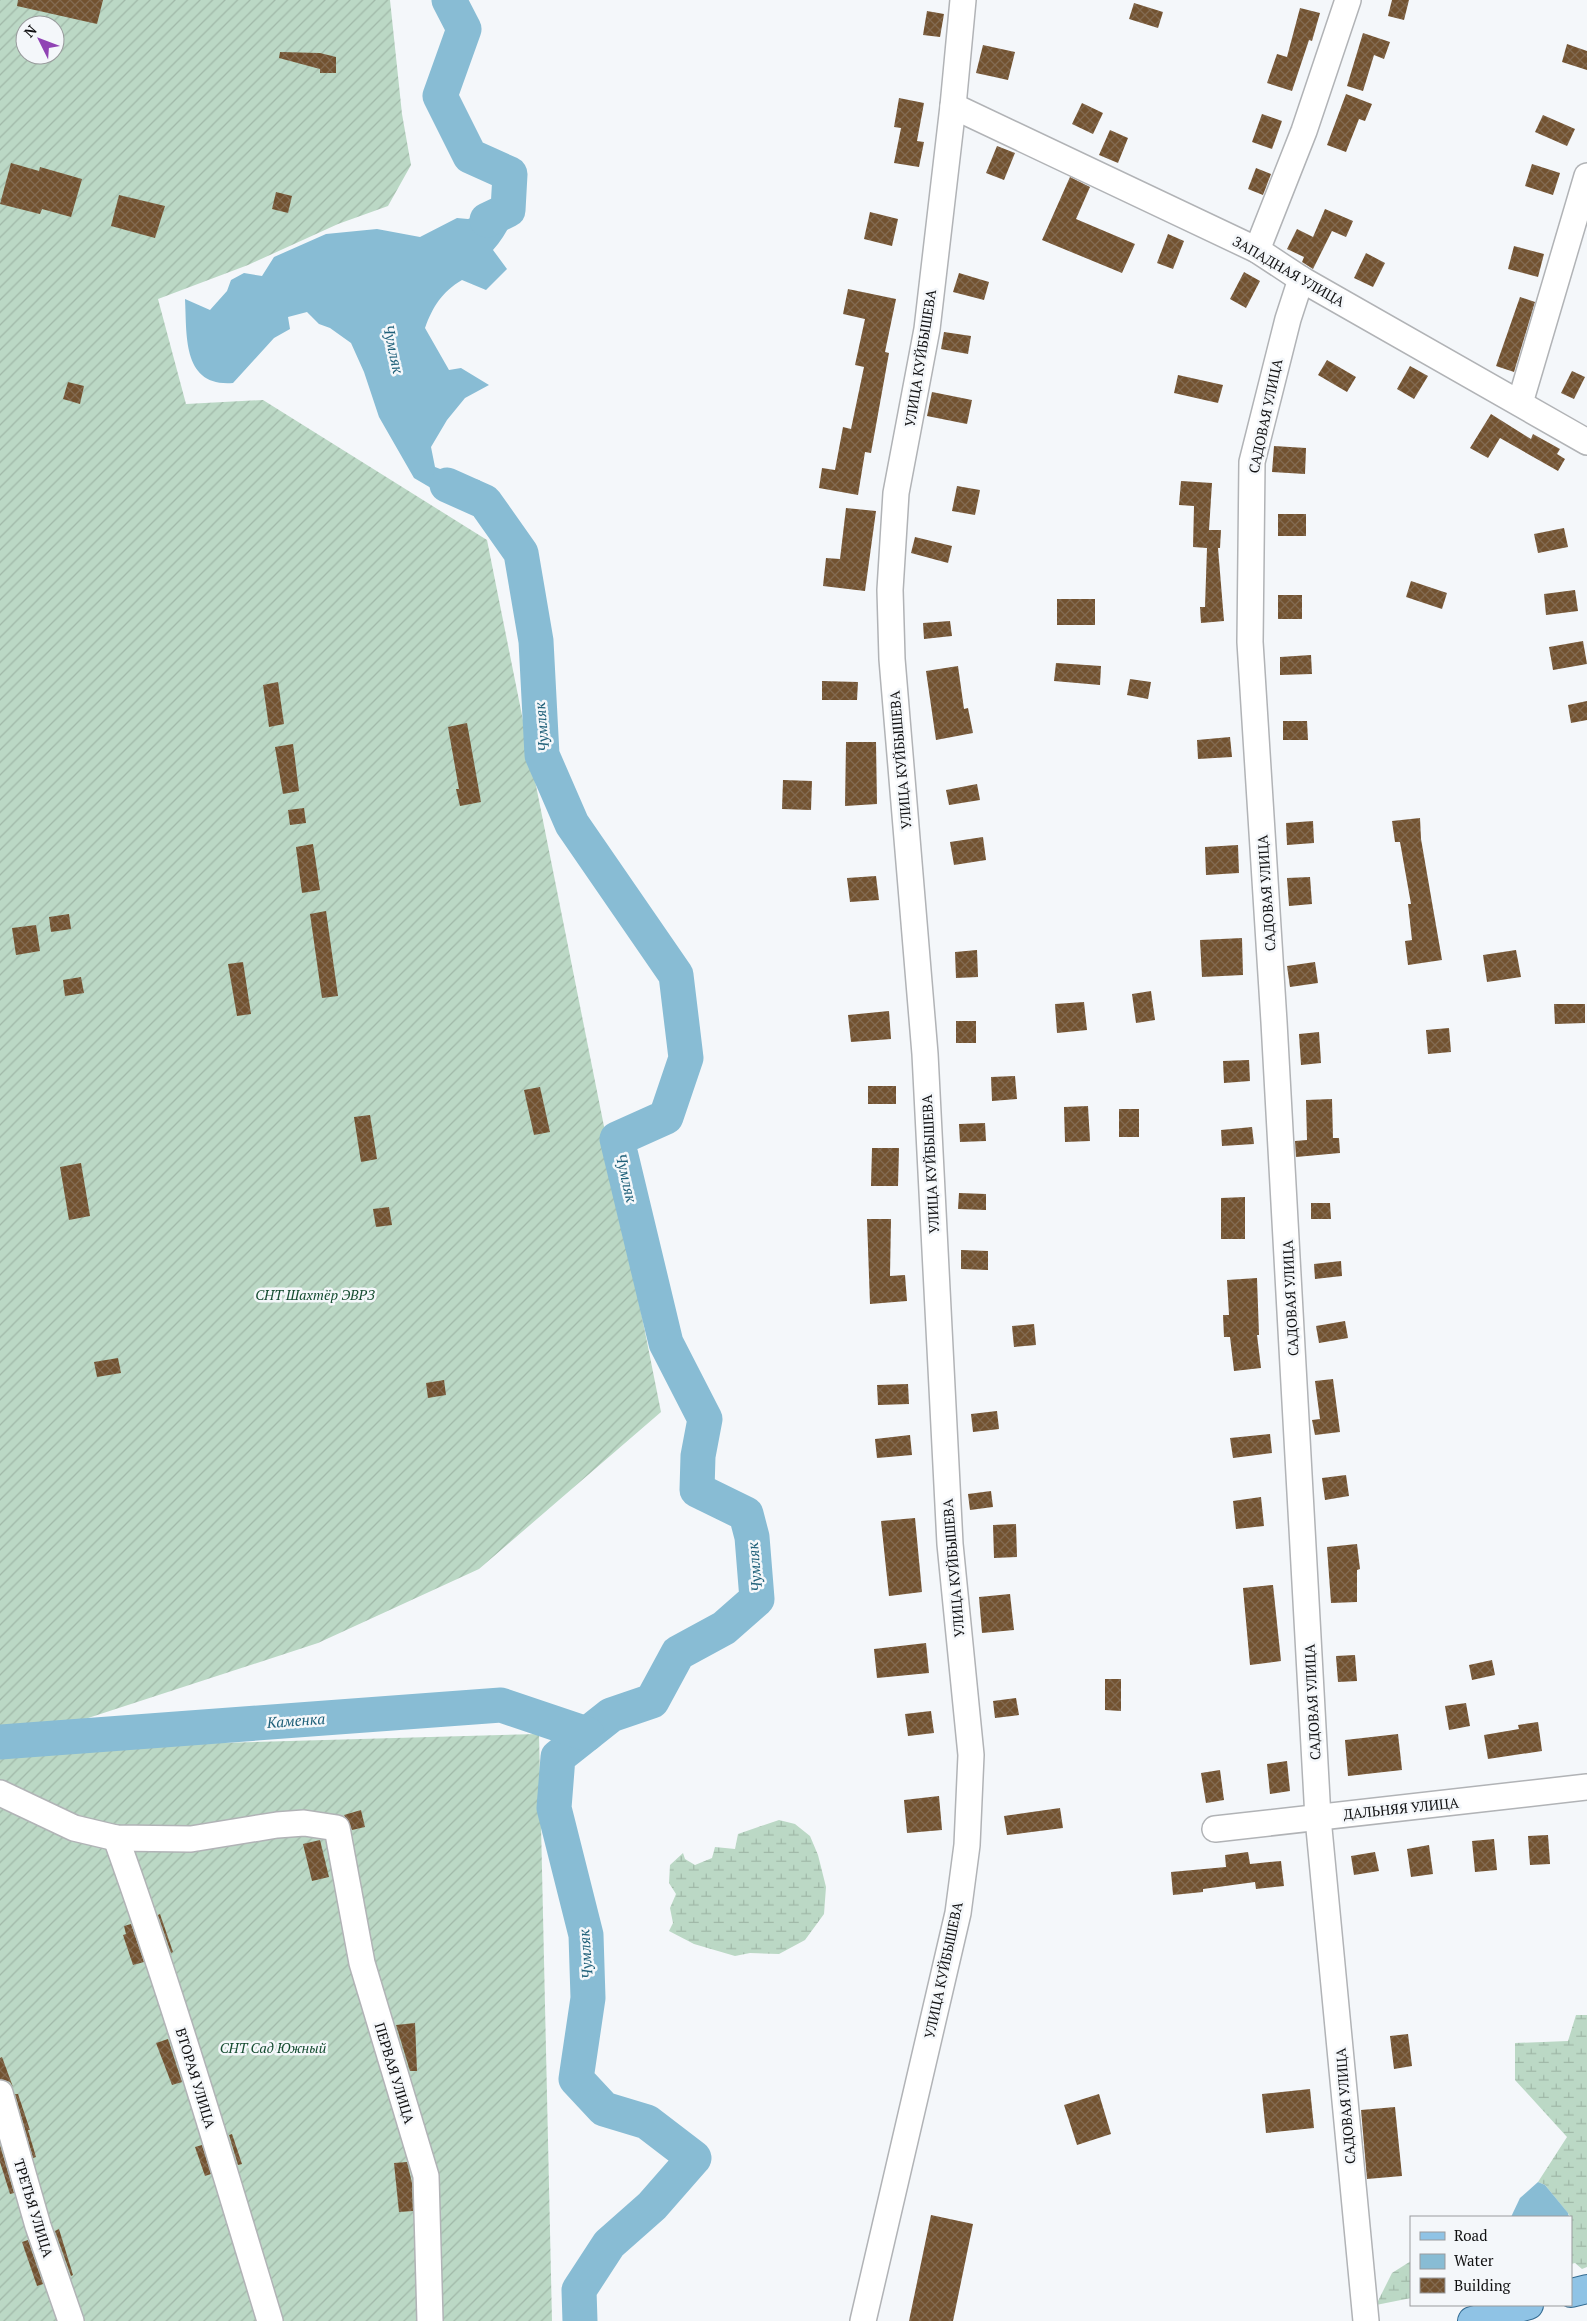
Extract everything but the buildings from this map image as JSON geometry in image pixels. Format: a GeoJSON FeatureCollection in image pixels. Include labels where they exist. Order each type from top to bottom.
{"type":"FeatureCollection","features":[{"type":"Feature","properties":{"kind":"main road"},"geometry":{"type":"LineString","coordinates":[[1572,2293],[1587,2289]]}},
{"type":"Feature","properties":{"kind":"main road"},"geometry":{"type":"LineString","coordinates":[[1472,2321],[1526,2306]]}},
{"type":"Feature","properties":{"kind":"street","name":"УЛИЦА КУЙБЫШЕВА"},"geometry":{"type":"LineString","coordinates":[[863,2321],[958,1913],[967,1845],[970,1765],[950,1544],[925,1054],[892,659],[890,590],[896,493],[927,329],[954,106],[964,0]]}},
{"type":"Feature","properties":{"kind":"street"},"geometry":{"type":"LineString","coordinates":[[1257,250],[1304,131],[1348,0]]}},
{"type":"Feature","properties":{"kind":"street","name":"ЗАПАДНАЯ УЛИЦА"},"geometry":{"type":"LineString","coordinates":[[954,106],[1257,250],[1302,279],[1587,442]]}},
{"type":"Feature","properties":{"kind":"street"},"geometry":{"type":"LineString","coordinates":[[1520,403],[1587,176]]}},
{"type":"Feature","properties":{"kind":"street","name":"САДОВАЯ УЛИЦА"},"geometry":{"type":"LineString","coordinates":[[1302,279],[1288,319],[1252,462],[1250,642],[1275,1032],[1318,1818],[1366,2321]]}},
{"type":"Feature","properties":{"kind":"street","name":"ДАЛЬНЯЯ УЛИЦА"},"geometry":{"type":"LineString","coordinates":[[1214,1829],[1587,1787]]}},
{"type":"Feature","properties":{"kind":"street"},"geometry":{"type":"LineString","coordinates":[[0,1794],[74,1828],[116,1838]]}},
{"type":"Feature","properties":{"kind":"street","name":"ПЕРВАЯ УЛИЦА"},"geometry":{"type":"LineString","coordinates":[[116,1838],[191,1839],[277,1825],[304,1824],[337,1828],[362,1963],[426,2176],[430,2321]]}},
{"type":"Feature","properties":{"kind":"street","name":"ВТОРАЯ УЛИЦА"},"geometry":{"type":"LineString","coordinates":[[116,1838],[195,2071],[270,2321]]}},
{"type":"Feature","properties":{"kind":"street","name":"ТРЕТЬЯ УЛИЦА"},"geometry":{"type":"LineString","coordinates":[[0,2093],[38,2226],[71,2321]]}},
{"type":"Feature","properties":{"kind":"green space","name":"СНТ Шахтёр ЭВРЗ"},"geometry":{"type":"Polygon","coordinates":[[[0,0],[390,0],[402,114],[411,165],[388,206],[338,224],[248,265],[158,299],[186,404],[263,400],[487,540],[661,1412],[479,1569],[318,1643],[82,1720],[0,1741],[0,0]]]}},
{"type":"Feature","properties":{"kind":"green space","name":"СНТ Сад Южный"},"geometry":{"type":"Polygon","coordinates":[[[539,1734],[552,2321],[0,2321],[0,1749],[539,1734]]]}},
{"type":"Feature","properties":{"kind":"green space"},"geometry":{"type":"Polygon","coordinates":[[[779,1820],[795,1824],[810,1836],[818,1855],[826,1887],[824,1914],[805,1940],[779,1954],[750,1953],[735,1956],[694,1944],[669,1931],[673,1923],[670,1908],[676,1894],[669,1883],[670,1865],[683,1853],[685,1859],[695,1865],[712,1858],[715,1847],[735,1849],[738,1834],[779,1820]]]}},
{"type":"Feature","properties":{"kind":"green space"},"geometry":{"type":"Polygon","coordinates":[[[1576,2015],[1587,2015],[1587,2267],[1582,2269],[1575,2263],[1572,2264],[1572,2216],[1545,2185],[1538,2182],[1567,2137],[1515,2080],[1515,2043],[1568,2041],[1576,2015]]]}},
{"type":"Feature","properties":{"kind":"green space"},"geometry":{"type":"Polygon","coordinates":[[[1410,2262],[1410,2298],[1376,2305],[1392,2273],[1410,2262]]]}},
{"type":"Feature","properties":{"kind":"water"},"geometry":{"type":"Polygon","coordinates":[[[517,185],[516,203],[512,220],[493,250],[507,269],[486,290],[462,280],[449,289],[431,313],[425,328],[449,370],[461,368],[489,385],[465,398],[447,420],[431,447],[435,467],[461,477],[479,480],[500,498],[481,510],[465,508],[414,478],[379,417],[364,372],[351,343],[330,328],[319,324],[307,312],[288,317],[290,329],[274,338],[233,383],[216,382],[204,377],[196,368],[188,343],[185,299],[210,310],[227,291],[231,280],[244,273],[262,276],[274,257],[326,234],[377,229],[420,237],[457,218],[468,219],[500,207],[502,186],[517,185]]]}},
{"type":"Feature","properties":{"kind":"water"},"geometry":{"type":"Polygon","coordinates":[[[1538,2182],[1545,2185],[1569,2216],[1511,2216],[1520,2198],[1538,2182]]]}},
{"type":"Feature","properties":{"kind":"waterway","name":"Чумляк"},"geometry":{"type":"LineString","coordinates":[[449,0],[464,29],[440,96],[470,156],[510,174],[508,210],[487,220]]}},
{"type":"Feature","properties":{"kind":"waterway","name":"Чумляк"},"geometry":{"type":"LineString","coordinates":[[447,485],[485,502],[521,553],[536,641],[542,755],[572,824],[676,975],[686,1058],[666,1117],[617,1139],[666,1343],[705,1419],[698,1456],[697,1490],[746,1514],[752,1537],[757,1599],[724,1628],[678,1653],[652,1701],[611,1715],[558,1757],[554,1808],[586,1935],[588,1998],[576,2079],[604,2109],[647,2122],[694,2158],[652,2206],[609,2244],[579,2290],[580,2321]]}},
{"type":"Feature","properties":{"kind":"waterway","name":"Каменка"},"geometry":{"type":"LineString","coordinates":[[0,1742],[501,1705],[587,1734]]}}]}
